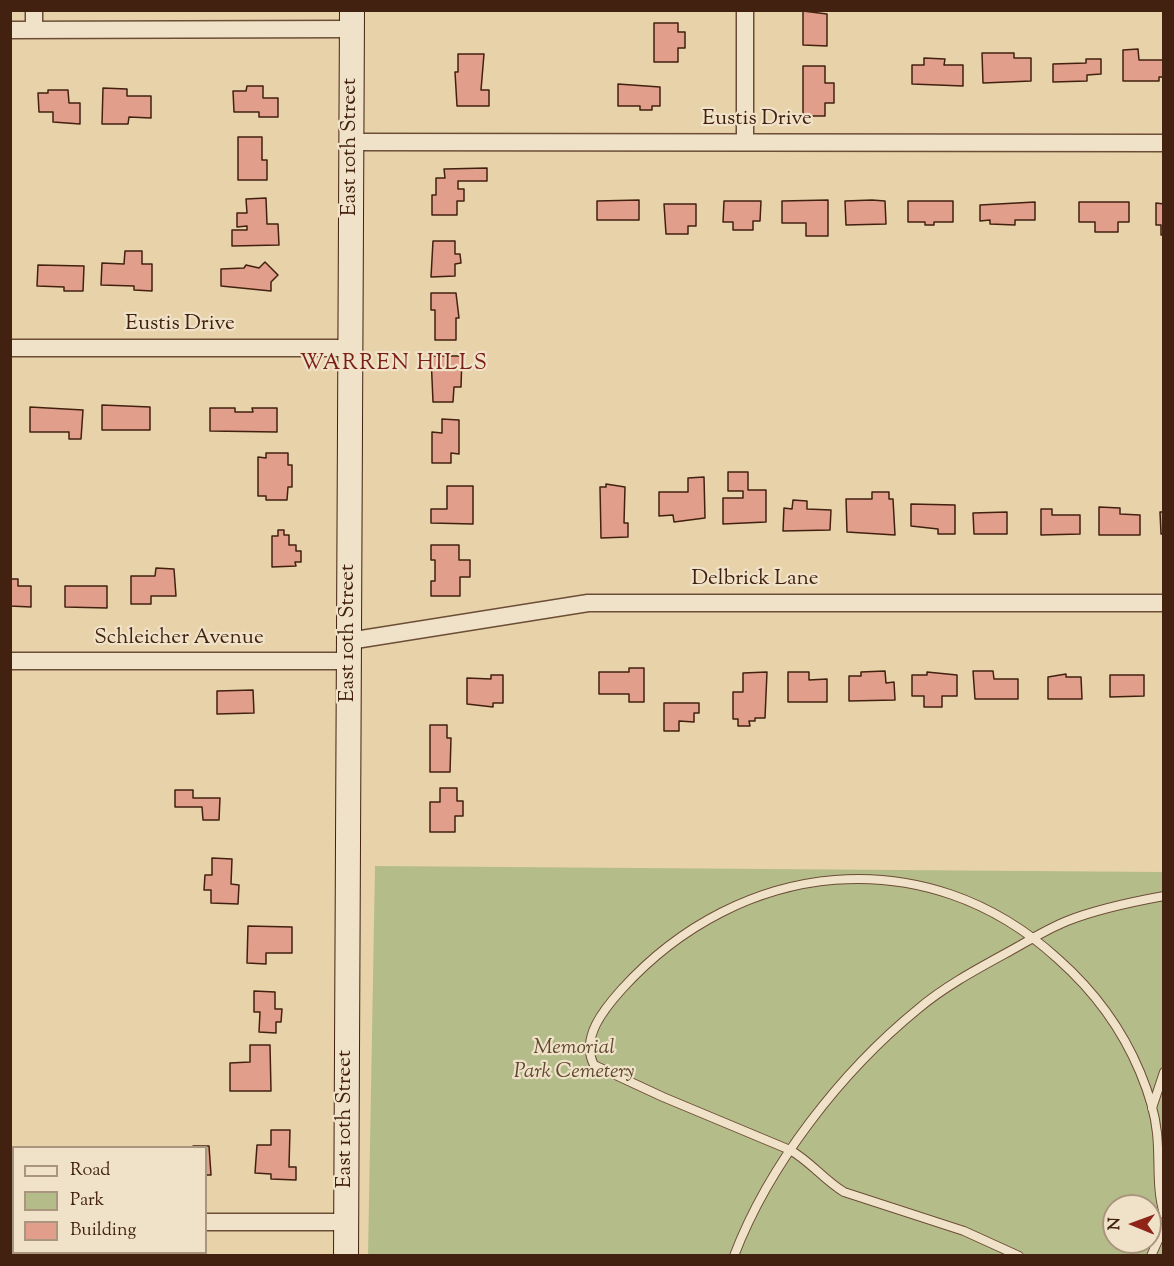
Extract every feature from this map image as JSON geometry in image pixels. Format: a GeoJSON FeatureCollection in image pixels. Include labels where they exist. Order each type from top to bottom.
{"type":"FeatureCollection","features":[{"type":"Feature","properties":{"kind":"main road","name":"East 10th Street"},"geometry":{"type":"LineString","coordinates":[[346,1256],[351,20]]}},
{"type":"Feature","properties":{"kind":"street"},"geometry":{"type":"LineString","coordinates":[[34,10],[34,30]]}},
{"type":"Feature","properties":{"kind":"street"},"geometry":{"type":"LineString","coordinates":[[745,10],[745,142]]}},
{"type":"Feature","properties":{"kind":"street"},"geometry":{"type":"LineString","coordinates":[[10,30],[351,20]]}},
{"type":"Feature","properties":{"kind":"street","name":"Eustis Drive"},"geometry":{"type":"LineString","coordinates":[[351,142],[1164,143]]}},
{"type":"Feature","properties":{"kind":"street","name":"Eustis Drive"},"geometry":{"type":"LineString","coordinates":[[10,348],[350,348]]}},
{"type":"Feature","properties":{"kind":"street","name":"Delbrick Lane"},"geometry":{"type":"LineString","coordinates":[[349,651],[588,603],[1164,603]]}},
{"type":"Feature","properties":{"kind":"street","name":"Schleicher Avenue"},"geometry":{"type":"LineString","coordinates":[[10,661],[349,651]]}},
{"type":"Feature","properties":{"kind":"street"},"geometry":{"type":"LineString","coordinates":[[207,1222],[346,1222]]}},
{"type":"Feature","properties":{"kind":"lane"},"geometry":{"type":"LineString","coordinates":[[1019,1256],[964,1231],[844,1192],[830,1183],[804,1158],[790,1150],[663,1097],[594,1065],[589,1055],[593,1031],[612,1001],[646,963],[682,934],[718,912],[762,894],[809,883],[838,881],[905,883],[974,901],[1034,938],[1074,973],[1101,1004],[1139,1071],[1152,1109],[1157,1134],[1159,1198],[1164,1214]]}},
{"type":"Feature","properties":{"kind":"lane"},"geometry":{"type":"LineString","coordinates":[[734,1256],[744,1230],[777,1167],[816,1115],[876,1048],[918,1008],[973,972],[1067,921],[1119,905],[1164,896]]}},
{"type":"Feature","properties":{"kind":"lane"},"geometry":{"type":"LineString","coordinates":[[1152,1109],[1164,1072]]}},
{"type":"Feature","properties":{"kind":"lane"},"geometry":{"type":"LineString","coordinates":[[1151,1256],[1164,1227]]}},
{"type":"Feature","properties":{"kind":"green space","name":"Memorial Park Cemetery"},"geometry":{"type":"Polygon","coordinates":[[[375,866],[1163,872],[1163,1255],[368,1256],[375,866]]]}},
{"type":"Feature","properties":{"kind":"building"},"geometry":{"type":"Polygon","coordinates":[[[803,11],[827,14],[827,46],[803,45],[803,11]]]}},
{"type":"Feature","properties":{"kind":"building"},"geometry":{"type":"Polygon","coordinates":[[[654,23],[678,23],[678,32],[685,32],[685,48],[678,48],[678,62],[654,62],[654,23]]]}},
{"type":"Feature","properties":{"kind":"building"},"geometry":{"type":"Polygon","coordinates":[[[1138,49],[1139,60],[1164,60],[1164,77],[1159,77],[1159,81],[1123,81],[1123,50],[1138,49]]]}},
{"type":"Feature","properties":{"kind":"building"},"geometry":{"type":"Polygon","coordinates":[[[982,53],[1014,53],[1014,58],[1031,58],[1031,81],[983,83],[982,53]]]}},
{"type":"Feature","properties":{"kind":"building"},"geometry":{"type":"Polygon","coordinates":[[[458,54],[484,54],[481,90],[489,90],[489,106],[457,106],[455,72],[458,72],[458,54]]]}},
{"type":"Feature","properties":{"kind":"building"},"geometry":{"type":"Polygon","coordinates":[[[924,58],[945,59],[944,65],[963,65],[963,86],[912,84],[912,65],[924,65],[924,58]]]}},
{"type":"Feature","properties":{"kind":"building"},"geometry":{"type":"Polygon","coordinates":[[[1086,59],[1101,59],[1101,74],[1087,75],[1087,81],[1053,82],[1053,64],[1086,63],[1086,59]]]}},
{"type":"Feature","properties":{"kind":"building"},"geometry":{"type":"Polygon","coordinates":[[[803,66],[825,66],[825,83],[834,83],[834,103],[825,103],[825,116],[803,116],[803,66]]]}},
{"type":"Feature","properties":{"kind":"building"},"geometry":{"type":"Polygon","coordinates":[[[618,84],[660,87],[660,106],[652,106],[652,110],[640,110],[640,106],[618,106],[618,84]]]}},
{"type":"Feature","properties":{"kind":"building"},"geometry":{"type":"Polygon","coordinates":[[[247,86],[263,86],[263,98],[278,98],[278,117],[259,117],[259,112],[234,112],[233,91],[246,91],[247,86]]]}},
{"type":"Feature","properties":{"kind":"building"},"geometry":{"type":"Polygon","coordinates":[[[103,88],[127,89],[127,96],[151,96],[151,118],[129,117],[128,124],[102,124],[103,88]]]}},
{"type":"Feature","properties":{"kind":"building"},"geometry":{"type":"Polygon","coordinates":[[[48,90],[68,90],[69,103],[80,103],[80,124],[53,122],[53,112],[39,112],[38,93],[48,93],[48,90]]]}},
{"type":"Feature","properties":{"kind":"building"},"geometry":{"type":"Polygon","coordinates":[[[238,137],[262,137],[262,160],[267,160],[267,180],[238,180],[238,137]]]}},
{"type":"Feature","properties":{"kind":"building"},"geometry":{"type":"Polygon","coordinates":[[[487,168],[487,181],[458,181],[458,189],[464,189],[464,201],[457,201],[457,215],[432,215],[432,195],[436,195],[436,178],[445,178],[444,169],[487,168]]]}},
{"type":"Feature","properties":{"kind":"building"},"geometry":{"type":"Polygon","coordinates":[[[266,198],[267,224],[278,224],[279,245],[232,246],[232,230],[247,230],[247,226],[237,227],[237,213],[247,213],[246,199],[266,198]]]}},
{"type":"Feature","properties":{"kind":"building"},"geometry":{"type":"Polygon","coordinates":[[[639,200],[639,220],[597,220],[597,201],[639,200]]]}},
{"type":"Feature","properties":{"kind":"building"},"geometry":{"type":"Polygon","coordinates":[[[828,200],[828,236],[806,236],[806,223],[782,223],[782,201],[828,200]]]}},
{"type":"Feature","properties":{"kind":"building"},"geometry":{"type":"Polygon","coordinates":[[[724,201],[761,201],[760,221],[753,221],[753,230],[733,230],[733,222],[723,222],[724,201]]]}},
{"type":"Feature","properties":{"kind":"building"},"geometry":{"type":"Polygon","coordinates":[[[845,201],[885,201],[886,224],[846,225],[845,201]]]}},
{"type":"Feature","properties":{"kind":"building"},"geometry":{"type":"Polygon","coordinates":[[[908,201],[953,201],[953,222],[934,222],[934,225],[925,225],[925,222],[908,222],[908,201]]]}},
{"type":"Feature","properties":{"kind":"building"},"geometry":{"type":"Polygon","coordinates":[[[1035,202],[1035,220],[1015,220],[1015,225],[990,224],[990,220],[980,221],[980,205],[1035,202]]]}},
{"type":"Feature","properties":{"kind":"building"},"geometry":{"type":"Polygon","coordinates":[[[1079,202],[1129,202],[1129,222],[1118,222],[1118,232],[1095,232],[1095,222],[1079,222],[1079,202]]]}},
{"type":"Feature","properties":{"kind":"building"},"geometry":{"type":"Polygon","coordinates":[[[1156,203],[1164,204],[1164,235],[1161,235],[1161,225],[1156,225],[1156,203]]]}},
{"type":"Feature","properties":{"kind":"building"},"geometry":{"type":"Polygon","coordinates":[[[664,204],[696,204],[696,226],[688,226],[688,234],[666,234],[664,204]]]}},
{"type":"Feature","properties":{"kind":"building"},"geometry":{"type":"Polygon","coordinates":[[[433,241],[455,241],[455,254],[460,254],[461,263],[455,264],[455,276],[431,277],[433,241]]]}},
{"type":"Feature","properties":{"kind":"building"},"geometry":{"type":"Polygon","coordinates":[[[125,251],[142,251],[142,264],[152,264],[152,291],[134,290],[134,286],[101,285],[102,263],[124,264],[125,251]]]}},
{"type":"Feature","properties":{"kind":"building"},"geometry":{"type":"Polygon","coordinates":[[[265,262],[278,275],[271,282],[271,291],[221,286],[221,269],[244,268],[246,265],[259,268],[265,262]]]}},
{"type":"Feature","properties":{"kind":"building"},"geometry":{"type":"Polygon","coordinates":[[[38,265],[84,266],[83,291],[64,291],[64,287],[37,286],[38,265]]]}},
{"type":"Feature","properties":{"kind":"building"},"geometry":{"type":"Polygon","coordinates":[[[431,293],[456,293],[459,318],[456,318],[456,340],[435,340],[435,310],[431,310],[431,293]]]}},
{"type":"Feature","properties":{"kind":"building"},"geometry":{"type":"Polygon","coordinates":[[[431,356],[462,356],[461,387],[454,387],[453,402],[433,402],[431,356]]]}},
{"type":"Feature","properties":{"kind":"building"},"geometry":{"type":"Polygon","coordinates":[[[102,405],[150,407],[150,430],[102,430],[102,405]]]}},
{"type":"Feature","properties":{"kind":"building"},"geometry":{"type":"Polygon","coordinates":[[[30,407],[83,410],[81,439],[69,439],[69,432],[30,432],[30,407]]]}},
{"type":"Feature","properties":{"kind":"building"},"geometry":{"type":"Polygon","coordinates":[[[210,408],[235,408],[235,412],[253,412],[252,408],[277,408],[277,432],[210,431],[210,408]]]}},
{"type":"Feature","properties":{"kind":"building"},"geometry":{"type":"Polygon","coordinates":[[[442,419],[459,420],[459,454],[451,453],[451,463],[432,463],[432,432],[442,433],[442,419]]]}},
{"type":"Feature","properties":{"kind":"building"},"geometry":{"type":"Polygon","coordinates":[[[266,453],[288,453],[288,465],[292,465],[292,487],[288,487],[287,500],[266,500],[266,496],[258,496],[258,457],[266,458],[266,453]]]}},
{"type":"Feature","properties":{"kind":"building"},"geometry":{"type":"Polygon","coordinates":[[[728,472],[748,472],[748,490],[766,490],[766,522],[723,524],[723,498],[743,498],[743,491],[728,491],[728,472]]]}},
{"type":"Feature","properties":{"kind":"building"},"geometry":{"type":"Polygon","coordinates":[[[704,477],[705,518],[674,522],[673,515],[659,516],[659,492],[688,492],[688,478],[704,477]]]}},
{"type":"Feature","properties":{"kind":"building"},"geometry":{"type":"Polygon","coordinates":[[[606,484],[625,487],[624,523],[628,523],[628,537],[601,538],[600,487],[606,487],[606,484]]]}},
{"type":"Feature","properties":{"kind":"building"},"geometry":{"type":"Polygon","coordinates":[[[447,486],[473,486],[473,524],[431,523],[431,509],[447,509],[447,486]]]}},
{"type":"Feature","properties":{"kind":"building"},"geometry":{"type":"Polygon","coordinates":[[[872,492],[889,492],[889,499],[893,499],[895,535],[847,532],[846,499],[872,499],[872,492]]]}},
{"type":"Feature","properties":{"kind":"building"},"geometry":{"type":"Polygon","coordinates":[[[793,500],[807,501],[807,509],[831,510],[830,530],[783,531],[784,508],[792,509],[793,500]]]}},
{"type":"Feature","properties":{"kind":"building"},"geometry":{"type":"Polygon","coordinates":[[[911,504],[955,505],[955,534],[938,534],[938,529],[911,526],[911,504]]]}},
{"type":"Feature","properties":{"kind":"building"},"geometry":{"type":"Polygon","coordinates":[[[1099,507],[1120,508],[1120,514],[1140,515],[1140,535],[1099,535],[1099,507]]]}},
{"type":"Feature","properties":{"kind":"building"},"geometry":{"type":"Polygon","coordinates":[[[1041,509],[1052,509],[1052,515],[1080,515],[1080,534],[1041,535],[1041,509]]]}},
{"type":"Feature","properties":{"kind":"building"},"geometry":{"type":"Polygon","coordinates":[[[1007,512],[1007,534],[974,534],[973,513],[1007,512]]]}},
{"type":"Feature","properties":{"kind":"building"},"geometry":{"type":"Polygon","coordinates":[[[1160,512],[1164,512],[1164,534],[1161,534],[1160,512]]]}},
{"type":"Feature","properties":{"kind":"building"},"geometry":{"type":"Polygon","coordinates":[[[278,530],[284,530],[284,535],[289,535],[289,545],[296,545],[296,551],[301,551],[301,562],[295,562],[296,566],[272,567],[272,536],[278,536],[278,530]]]}},
{"type":"Feature","properties":{"kind":"building"},"geometry":{"type":"Polygon","coordinates":[[[431,545],[459,545],[459,560],[470,560],[470,577],[460,577],[460,596],[431,596],[431,581],[435,581],[435,560],[431,560],[431,545]]]}},
{"type":"Feature","properties":{"kind":"building"},"geometry":{"type":"Polygon","coordinates":[[[156,568],[174,569],[176,596],[151,596],[151,604],[131,604],[131,576],[155,576],[156,568]]]}},
{"type":"Feature","properties":{"kind":"building"},"geometry":{"type":"Polygon","coordinates":[[[10,579],[18,579],[18,586],[31,586],[31,607],[10,606],[10,579]]]}},
{"type":"Feature","properties":{"kind":"building"},"geometry":{"type":"Polygon","coordinates":[[[65,586],[107,586],[107,608],[65,607],[65,586]]]}},
{"type":"Feature","properties":{"kind":"building"},"geometry":{"type":"Polygon","coordinates":[[[629,668],[644,668],[644,702],[629,702],[629,694],[599,694],[599,672],[629,672],[629,668]]]}},
{"type":"Feature","properties":{"kind":"building"},"geometry":{"type":"Polygon","coordinates":[[[885,671],[886,683],[894,682],[895,700],[849,701],[849,676],[861,676],[861,672],[885,671]]]}},
{"type":"Feature","properties":{"kind":"building"},"geometry":{"type":"Polygon","coordinates":[[[973,671],[993,671],[994,679],[1018,679],[1018,699],[975,699],[973,671]]]}},
{"type":"Feature","properties":{"kind":"building"},"geometry":{"type":"Polygon","coordinates":[[[767,672],[765,718],[755,718],[755,721],[749,721],[750,726],[738,726],[738,719],[733,719],[733,692],[743,692],[743,673],[767,672]]]}},
{"type":"Feature","properties":{"kind":"building"},"geometry":{"type":"Polygon","coordinates":[[[788,672],[809,672],[809,680],[827,679],[827,702],[788,702],[788,672]]]}},
{"type":"Feature","properties":{"kind":"building"},"geometry":{"type":"Polygon","coordinates":[[[927,672],[957,675],[957,696],[942,696],[942,707],[924,707],[924,696],[912,696],[912,675],[927,675],[927,672]]]}},
{"type":"Feature","properties":{"kind":"building"},"geometry":{"type":"Polygon","coordinates":[[[1066,674],[1066,677],[1081,677],[1082,699],[1048,699],[1048,677],[1066,674]]]}},
{"type":"Feature","properties":{"kind":"building"},"geometry":{"type":"Polygon","coordinates":[[[491,675],[503,675],[503,703],[493,703],[493,707],[467,704],[467,678],[491,679],[491,675]]]}},
{"type":"Feature","properties":{"kind":"building"},"geometry":{"type":"Polygon","coordinates":[[[1110,675],[1144,675],[1144,696],[1110,697],[1110,675]]]}},
{"type":"Feature","properties":{"kind":"building"},"geometry":{"type":"Polygon","coordinates":[[[253,690],[254,713],[217,714],[217,691],[253,690]]]}},
{"type":"Feature","properties":{"kind":"building"},"geometry":{"type":"Polygon","coordinates":[[[664,703],[699,703],[699,713],[694,713],[694,722],[679,721],[679,731],[664,731],[664,703]]]}},
{"type":"Feature","properties":{"kind":"building"},"geometry":{"type":"Polygon","coordinates":[[[430,725],[447,725],[447,738],[451,738],[450,772],[430,772],[430,725]]]}},
{"type":"Feature","properties":{"kind":"building"},"geometry":{"type":"Polygon","coordinates":[[[440,788],[457,788],[457,801],[463,801],[463,816],[455,816],[455,832],[430,832],[430,802],[440,802],[440,788]]]}},
{"type":"Feature","properties":{"kind":"building"},"geometry":{"type":"Polygon","coordinates":[[[175,790],[193,790],[193,798],[220,798],[219,820],[203,820],[202,807],[175,807],[175,790]]]}},
{"type":"Feature","properties":{"kind":"building"},"geometry":{"type":"Polygon","coordinates":[[[212,858],[232,859],[231,884],[239,885],[238,904],[211,903],[211,890],[204,890],[205,875],[212,875],[212,858]]]}},
{"type":"Feature","properties":{"kind":"building"},"geometry":{"type":"Polygon","coordinates":[[[248,926],[292,927],[292,953],[266,953],[266,964],[247,963],[248,926]]]}},
{"type":"Feature","properties":{"kind":"building"},"geometry":{"type":"Polygon","coordinates":[[[254,991],[275,992],[275,1009],[282,1009],[281,1022],[276,1022],[276,1033],[259,1032],[260,1012],[254,1012],[254,991]]]}},
{"type":"Feature","properties":{"kind":"building"},"geometry":{"type":"Polygon","coordinates":[[[250,1045],[270,1045],[271,1091],[230,1091],[230,1063],[250,1062],[250,1045]]]}},
{"type":"Feature","properties":{"kind":"building"},"geometry":{"type":"Polygon","coordinates":[[[271,1130],[290,1130],[289,1167],[296,1167],[296,1180],[271,1179],[271,1174],[255,1173],[257,1145],[271,1145],[271,1130]]]}},
{"type":"Feature","properties":{"kind":"building"},"geometry":{"type":"Polygon","coordinates":[[[207,1146],[209,1146],[211,1175],[207,1175],[207,1146]]]}},
{"type":"Feature","properties":{"kind":"district","name":"WARREN HILLS"},"geometry":{"type":"Point","coordinates":[394,365]}}]}
